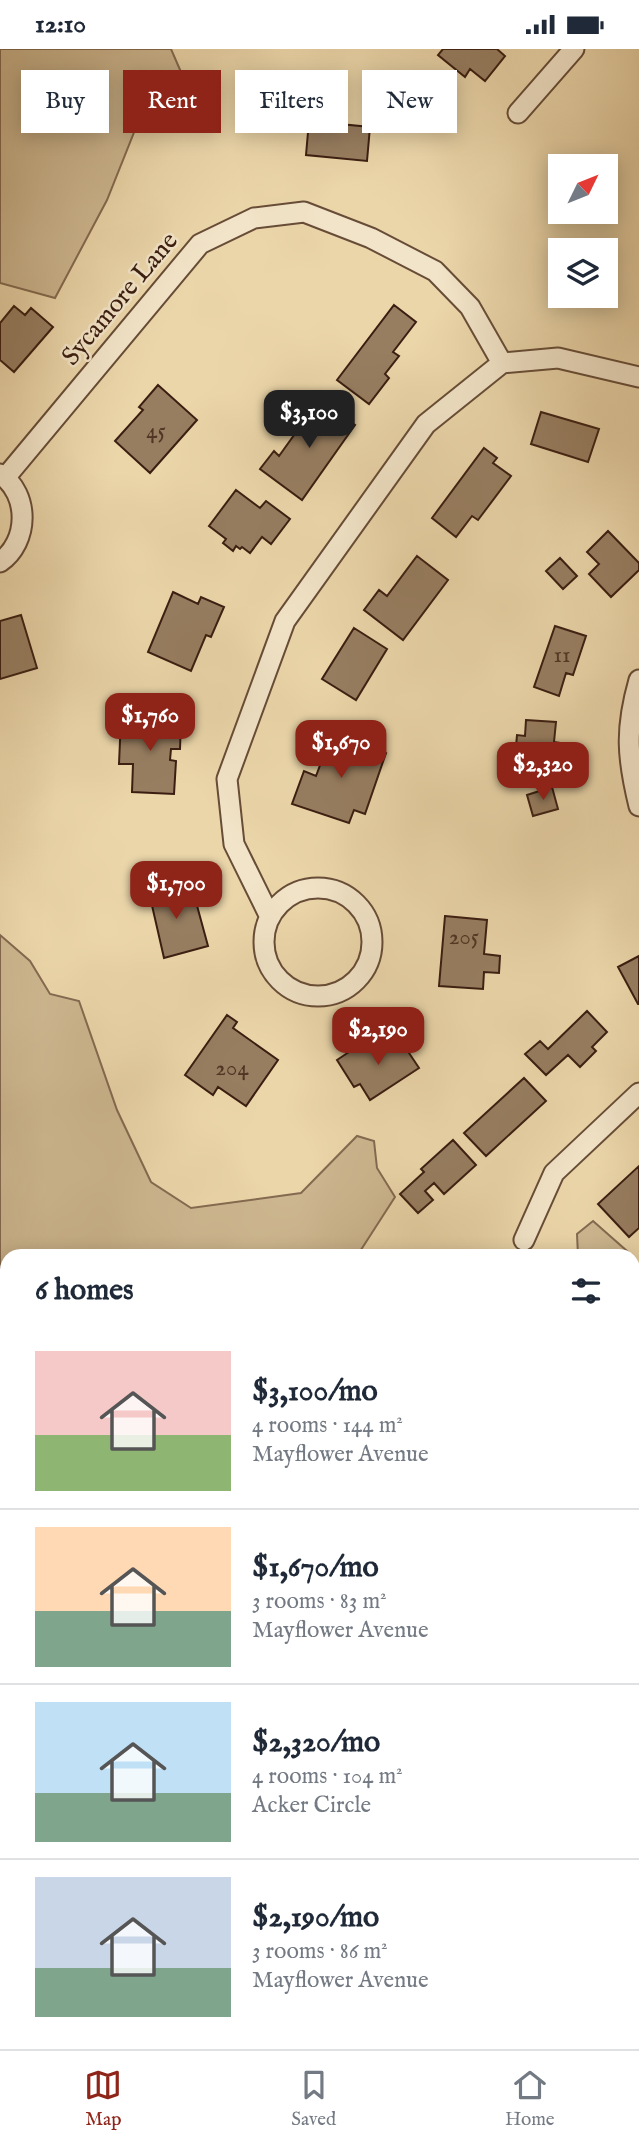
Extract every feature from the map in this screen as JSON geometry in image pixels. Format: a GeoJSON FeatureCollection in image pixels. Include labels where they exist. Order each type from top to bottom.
{"type":"FeatureCollection","features":[{"type":"Feature","properties":{"kind":"street"},"geometry":{"type":"LineString","coordinates":[[518,113],[574,49]]}},
{"type":"Feature","properties":{"kind":"street","name":"Sycamore Lane"},"geometry":{"type":"LineString","coordinates":[[0,562],[17,543],[22,526],[22,508],[16,492],[3,476],[200,244],[254,218],[304,212],[371,238],[435,271],[470,307],[502,363]]}},
{"type":"Feature","properties":{"kind":"street"},"geometry":{"type":"LineString","coordinates":[[270,917],[281,903],[295,893],[312,888],[330,889],[346,895],[359,907],[369,922],[373,940],[371,958],[362,975],[349,987],[332,995],[314,997],[296,992],[281,982],[270,968],[265,951],[264,934],[270,917],[234,843],[227,779],[285,621],[426,424],[502,363],[558,358],[639,377]]}},
{"type":"Feature","properties":{"kind":"street"},"geometry":{"type":"LineString","coordinates":[[639,680],[628,720],[632,777],[639,806]]}},
{"type":"Feature","properties":{"kind":"street"},"geometry":{"type":"LineString","coordinates":[[524,1240],[554,1173],[639,1093]]}},
{"type":"Feature","properties":{"kind":"shaded area"},"geometry":{"type":"Polygon","coordinates":[[[0,49],[171,49],[180,70],[123,70],[123,133],[134,133],[107,200],[55,298],[0,283],[0,49]]]}},
{"type":"Feature","properties":{"kind":"shaded area"},"geometry":{"type":"Polygon","coordinates":[[[0,935],[30,961],[50,994],[79,1001],[117,1110],[151,1182],[191,1208],[301,1193],[357,1136],[374,1141],[377,1168],[395,1197],[362,1249],[0,1249],[0,935]]]}},
{"type":"Feature","properties":{"kind":"shaded area"},"geometry":{"type":"Polygon","coordinates":[[[593,1221],[625,1249],[578,1249],[577,1234],[593,1221]]]}},
{"type":"Feature","properties":{"kind":"building"},"geometry":{"type":"Polygon","coordinates":[[[443,49],[497,49],[505,56],[485,81],[470,69],[465,77],[438,55],[443,49]]]}},
{"type":"Feature","properties":{"kind":"building"},"geometry":{"type":"Polygon","coordinates":[[[348,125],[362,126],[362,133],[369,133],[367,161],[306,155],[308,133],[348,133],[348,125]]]}},
{"type":"Feature","properties":{"kind":"building"},"geometry":{"type":"Polygon","coordinates":[[[394,305],[416,322],[393,352],[399,356],[385,374],[389,378],[369,404],[337,380],[394,305]]]}},
{"type":"Feature","properties":{"kind":"building"},"geometry":{"type":"Polygon","coordinates":[[[14,306],[25,315],[31,308],[53,327],[14,372],[0,360],[0,323],[14,306]]]}},
{"type":"Feature","properties":{"kind":"building"},"geometry":{"type":"Polygon","coordinates":[[[158,385],[197,420],[150,473],[115,441],[143,410],[139,407],[158,385]]]}},
{"type":"Feature","properties":{"kind":"building"},"geometry":{"type":"Polygon","coordinates":[[[320,399],[355,425],[302,500],[260,469],[274,451],[279,456],[320,399]]]}},
{"type":"Feature","properties":{"kind":"building"},"geometry":{"type":"Polygon","coordinates":[[[541,412],[599,429],[588,462],[531,444],[541,412]]]}},
{"type":"Feature","properties":{"kind":"building"},"geometry":{"type":"Polygon","coordinates":[[[484,448],[497,458],[493,463],[511,476],[478,520],[472,516],[456,537],[432,518],[484,448]]]}},
{"type":"Feature","properties":{"kind":"building"},"geometry":{"type":"Polygon","coordinates":[[[236,490],[260,508],[266,501],[290,519],[271,544],[262,537],[250,553],[236,546],[233,551],[223,543],[226,539],[209,526],[236,490]]]}},
{"type":"Feature","properties":{"kind":"building"},"geometry":{"type":"Polygon","coordinates":[[[608,531],[639,563],[639,570],[611,597],[589,574],[599,564],[587,552],[608,531]]]}},
{"type":"Feature","properties":{"kind":"building"},"geometry":{"type":"Polygon","coordinates":[[[417,556],[448,580],[403,640],[364,610],[379,590],[387,596],[417,556]]]}},
{"type":"Feature","properties":{"kind":"building"},"geometry":{"type":"Polygon","coordinates":[[[560,558],[577,576],[563,589],[546,571],[560,558]]]}},
{"type":"Feature","properties":{"kind":"building"},"geometry":{"type":"Polygon","coordinates":[[[173,592],[198,604],[201,597],[224,607],[211,637],[206,635],[191,671],[148,652],[173,592]]]}},
{"type":"Feature","properties":{"kind":"building"},"geometry":{"type":"Polygon","coordinates":[[[21,615],[37,668],[0,679],[0,621],[21,615]]]}},
{"type":"Feature","properties":{"kind":"building"},"geometry":{"type":"Polygon","coordinates":[[[555,626],[586,636],[573,675],[566,673],[559,696],[534,687],[555,626]]]}},
{"type":"Feature","properties":{"kind":"building"},"geometry":{"type":"Polygon","coordinates":[[[354,628],[387,649],[356,700],[322,679],[354,628]]]}},
{"type":"Feature","properties":{"kind":"building"},"geometry":{"type":"Polygon","coordinates":[[[121,718],[181,721],[180,749],[171,749],[170,760],[176,761],[174,794],[132,792],[133,764],[119,764],[121,718]]]}},
{"type":"Feature","properties":{"kind":"building"},"geometry":{"type":"Polygon","coordinates":[[[526,720],[556,722],[554,742],[561,743],[560,764],[525,763],[525,759],[515,758],[517,735],[525,736],[526,720]]]}},
{"type":"Feature","properties":{"kind":"building"},"geometry":{"type":"Polygon","coordinates":[[[337,736],[386,753],[365,814],[354,810],[349,823],[292,804],[304,771],[316,776],[322,760],[318,758],[323,743],[333,747],[337,736]]]}},
{"type":"Feature","properties":{"kind":"building"},"geometry":{"type":"Polygon","coordinates":[[[552,787],[558,809],[533,816],[527,795],[552,787]]]}},
{"type":"Feature","properties":{"kind":"building"},"geometry":{"type":"Polygon","coordinates":[[[175,881],[181,906],[196,902],[208,946],[164,958],[148,888],[175,881]]]}},
{"type":"Feature","properties":{"kind":"building"},"geometry":{"type":"Polygon","coordinates":[[[445,916],[487,920],[484,954],[500,956],[499,973],[484,972],[483,989],[439,986],[445,916]]]}},
{"type":"Feature","properties":{"kind":"building"},"geometry":{"type":"Polygon","coordinates":[[[639,956],[639,1004],[638,1004],[618,967],[639,956]]]}},
{"type":"Feature","properties":{"kind":"building"},"geometry":{"type":"Polygon","coordinates":[[[587,1011],[607,1032],[592,1047],[596,1051],[580,1067],[568,1055],[546,1075],[525,1054],[540,1041],[548,1049],[587,1011]]]}},
{"type":"Feature","properties":{"kind":"building"},"geometry":{"type":"Polygon","coordinates":[[[227,1015],[237,1022],[233,1028],[278,1060],[246,1106],[218,1087],[213,1095],[185,1075],[227,1015]]]}},
{"type":"Feature","properties":{"kind":"building"},"geometry":{"type":"Polygon","coordinates":[[[399,1038],[419,1068],[370,1100],[360,1084],[354,1087],[337,1060],[364,1042],[369,1049],[381,1042],[385,1048],[399,1038]]]}},
{"type":"Feature","properties":{"kind":"building"},"geometry":{"type":"Polygon","coordinates":[[[524,1078],[546,1101],[486,1156],[464,1133],[524,1078]]]}},
{"type":"Feature","properties":{"kind":"building"},"geometry":{"type":"Polygon","coordinates":[[[453,1140],[476,1165],[444,1194],[434,1183],[425,1191],[433,1200],[418,1213],[400,1194],[424,1172],[421,1169],[453,1140]]]}},
{"type":"Feature","properties":{"kind":"building"},"geometry":{"type":"Polygon","coordinates":[[[639,1166],[639,1228],[629,1237],[598,1204],[639,1166]]]}}]}
